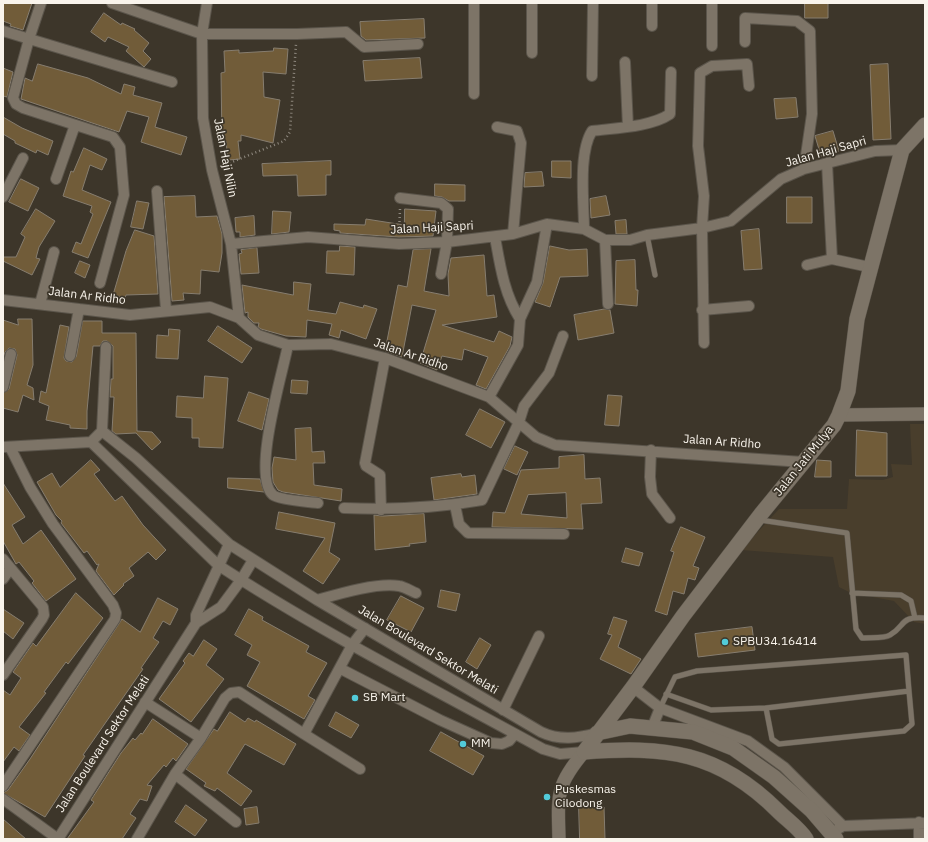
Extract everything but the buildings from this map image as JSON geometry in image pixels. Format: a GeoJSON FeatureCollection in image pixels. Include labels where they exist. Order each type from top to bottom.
{"type":"FeatureCollection","features":[{"type":"Feature","properties":{"kind":"main road","name":"Jalan Jati Mulya"},"geometry":{"type":"LineString","coordinates":[[584,752],[597,733],[620,705],[683,616],[757,520],[834,425],[848,391],[857,319],[869,267],[902,150],[925,125]]}},
{"type":"Feature","properties":{"kind":"main road"},"geometry":{"type":"LineString","coordinates":[[620,705],[623,719],[630,726]]}},
{"type":"Feature","properties":{"kind":"main road"},"geometry":{"type":"LineString","coordinates":[[597,733],[630,726],[693,732],[734,748],[774,777],[836,832]]}},
{"type":"Feature","properties":{"kind":"main road"},"geometry":{"type":"LineString","coordinates":[[584,752],[629,749],[672,752],[707,762],[736,775],[764,797],[806,839]]}},
{"type":"Feature","properties":{"kind":"street"},"geometry":{"type":"LineString","coordinates":[[41,3],[28,39],[13,98],[16,104],[23,108],[113,137],[120,147],[124,195],[100,283]]}},
{"type":"Feature","properties":{"kind":"street"},"geometry":{"type":"LineString","coordinates":[[112,3],[202,34],[296,34],[346,32],[364,47],[418,44]]}},
{"type":"Feature","properties":{"kind":"street","name":"Jalan Haji Nilin"},"geometry":{"type":"LineString","coordinates":[[207,3],[202,34],[203,118],[212,170],[231,244],[239,318]]}},
{"type":"Feature","properties":{"kind":"street"},"geometry":{"type":"LineString","coordinates":[[474,3],[474,94]]}},
{"type":"Feature","properties":{"kind":"street"},"geometry":{"type":"LineString","coordinates":[[532,3],[532,54]]}},
{"type":"Feature","properties":{"kind":"street"},"geometry":{"type":"LineString","coordinates":[[592,76],[593,3]]}},
{"type":"Feature","properties":{"kind":"street"},"geometry":{"type":"LineString","coordinates":[[652,3],[652,26]]}},
{"type":"Feature","properties":{"kind":"street"},"geometry":{"type":"LineString","coordinates":[[712,3],[712,46]]}},
{"type":"Feature","properties":{"kind":"street"},"geometry":{"type":"LineString","coordinates":[[745,42],[745,18],[798,21],[810,31],[812,114],[804,169]]}},
{"type":"Feature","properties":{"kind":"street"},"geometry":{"type":"LineString","coordinates":[[3,31],[172,82]]}},
{"type":"Feature","properties":{"kind":"street"},"geometry":{"type":"LineString","coordinates":[[625,62],[628,127]]}},
{"type":"Feature","properties":{"kind":"street"},"geometry":{"type":"LineString","coordinates":[[704,343],[702,310],[702,228],[704,196],[698,146],[700,73],[712,66],[747,64],[749,86]]}},
{"type":"Feature","properties":{"kind":"street"},"geometry":{"type":"LineString","coordinates":[[584,229],[584,158],[586,140],[592,131],[628,127],[663,119],[670,114],[671,72]]}},
{"type":"Feature","properties":{"kind":"street"},"geometry":{"type":"LineString","coordinates":[[56,179],[75,125]]}},
{"type":"Feature","properties":{"kind":"street"},"geometry":{"type":"LineString","coordinates":[[497,127],[518,131],[521,143],[513,234]]}},
{"type":"Feature","properties":{"kind":"street","name":"Jalan Haji Sapri"},"geometry":{"type":"LineString","coordinates":[[231,244],[308,237],[399,244],[447,242],[513,234],[547,224],[584,229],[604,240],[630,240],[647,235],[702,228],[731,221],[781,179],[804,169],[874,151],[902,150]]}},
{"type":"Feature","properties":{"kind":"street"},"geometry":{"type":"LineString","coordinates":[[3,197],[23,158]]}},
{"type":"Feature","properties":{"kind":"street"},"geometry":{"type":"LineString","coordinates":[[827,163],[832,259]]}},
{"type":"Feature","properties":{"kind":"street"},"geometry":{"type":"LineString","coordinates":[[157,191],[166,310]]}},
{"type":"Feature","properties":{"kind":"street"},"geometry":{"type":"LineString","coordinates":[[400,198],[441,203],[448,210],[447,242],[441,274]]}},
{"type":"Feature","properties":{"kind":"street"},"geometry":{"type":"LineString","coordinates":[[489,397],[518,346],[520,319],[537,282],[547,224]]}},
{"type":"Feature","properties":{"kind":"street"},"geometry":{"type":"LineString","coordinates":[[495,236],[504,282],[515,311],[520,319]]}},
{"type":"Feature","properties":{"kind":"street"},"geometry":{"type":"LineString","coordinates":[[604,240],[608,304]]}},
{"type":"Feature","properties":{"kind":"street"},"geometry":{"type":"LineString","coordinates":[[40,304],[54,252]]}},
{"type":"Feature","properties":{"kind":"street"},"geometry":{"type":"LineString","coordinates":[[807,265],[832,259],[869,267]]}},
{"type":"Feature","properties":{"kind":"street","name":"Jalan Ar Ridho"},"geometry":{"type":"LineString","coordinates":[[3,300],[130,315],[166,310],[210,307],[239,318],[258,335],[288,345],[331,344],[384,358],[489,397],[536,437],[555,445],[652,450],[803,462]]}},
{"type":"Feature","properties":{"kind":"street"},"geometry":{"type":"LineString","coordinates":[[702,310],[749,306]]}},
{"type":"Feature","properties":{"kind":"street"},"geometry":{"type":"LineString","coordinates":[[70,356],[79,308]]}},
{"type":"Feature","properties":{"kind":"street"},"geometry":{"type":"LineString","coordinates":[[344,508],[381,510],[455,504],[482,500],[486,495],[519,422],[524,406],[549,373],[563,336]]}},
{"type":"Feature","properties":{"kind":"street"},"geometry":{"type":"LineString","coordinates":[[288,345],[267,432],[265,459],[269,490],[274,496],[318,503]]}},
{"type":"Feature","properties":{"kind":"street"},"geometry":{"type":"LineString","coordinates":[[3,786],[115,619],[116,614],[108,599],[52,524],[6,447],[91,442],[102,431],[106,347]]}},
{"type":"Feature","properties":{"kind":"street"},"geometry":{"type":"LineString","coordinates":[[3,387],[11,354]]}},
{"type":"Feature","properties":{"kind":"street"},"geometry":{"type":"LineString","coordinates":[[381,510],[380,475],[366,466],[366,463],[384,358]]}},
{"type":"Feature","properties":{"kind":"street"},"geometry":{"type":"LineString","coordinates":[[839,415],[925,414]]}},
{"type":"Feature","properties":{"kind":"street","name":"Jalan Boulevard Sektor Melati"},"geometry":{"type":"LineString","coordinates":[[102,431],[136,458],[229,544],[317,600],[551,737],[563,739],[597,733]]}},
{"type":"Feature","properties":{"kind":"street"},"geometry":{"type":"LineString","coordinates":[[91,442],[218,565],[241,580],[352,645],[515,734],[549,751],[560,754],[584,752]]}},
{"type":"Feature","properties":{"kind":"street"},"geometry":{"type":"LineString","coordinates":[[652,450],[650,476],[652,494],[670,518]]}},
{"type":"Feature","properties":{"kind":"street"},"geometry":{"type":"LineString","coordinates":[[455,504],[459,524],[468,533],[564,534]]}},
{"type":"Feature","properties":{"kind":"street","name":"Jalan Boulevard Sektor Melati"},"geometry":{"type":"LineString","coordinates":[[196,623],[196,615],[229,544]]}},
{"type":"Feature","properties":{"kind":"street"},"geometry":{"type":"LineString","coordinates":[[3,559],[43,607],[44,615],[3,674]]}},
{"type":"Feature","properties":{"kind":"street","name":"Jalan Boulevard Sektor Melati"},"geometry":{"type":"LineString","coordinates":[[58,839],[196,623],[221,607],[241,580],[253,560]]}},
{"type":"Feature","properties":{"kind":"street"},"geometry":{"type":"LineString","coordinates":[[3,579],[10,569]]}},
{"type":"Feature","properties":{"kind":"street"},"geometry":{"type":"LineString","coordinates":[[317,600],[379,586],[398,586],[416,593]]}},
{"type":"Feature","properties":{"kind":"street"},"geometry":{"type":"LineString","coordinates":[[304,734],[341,669],[352,645],[365,628]]}},
{"type":"Feature","properties":{"kind":"street"},"geometry":{"type":"LineString","coordinates":[[503,710],[539,636]]}},
{"type":"Feature","properties":{"kind":"street"},"geometry":{"type":"LineString","coordinates":[[341,669],[440,720],[491,743],[502,744],[509,741],[515,734]]}},
{"type":"Feature","properties":{"kind":"street"},"geometry":{"type":"LineString","coordinates":[[633,687],[660,708],[748,741],[784,767],[836,832],[922,822],[919,839]]}},
{"type":"Feature","properties":{"kind":"street"},"geometry":{"type":"LineString","coordinates":[[138,839],[175,774],[201,738],[225,698],[231,693],[239,692],[360,769]]}},
{"type":"Feature","properties":{"kind":"street"},"geometry":{"type":"LineString","coordinates":[[145,702],[201,738]]}},
{"type":"Feature","properties":{"kind":"street"},"geometry":{"type":"LineString","coordinates":[[652,728],[660,708]]}},
{"type":"Feature","properties":{"kind":"street"},"geometry":{"type":"LineString","coordinates":[[559,839],[560,788],[571,767],[584,752]]}},
{"type":"Feature","properties":{"kind":"street"},"geometry":{"type":"LineString","coordinates":[[175,774],[236,822]]}},
{"type":"Feature","properties":{"kind":"street"},"geometry":{"type":"LineString","coordinates":[[3,800],[58,839]]}},
{"type":"Feature","properties":{"kind":"lane"},"geometry":{"type":"LineString","coordinates":[[647,235],[655,275]]}},
{"type":"Feature","properties":{"kind":"lane"},"geometry":{"type":"LineString","coordinates":[[757,520],[847,534],[856,629],[862,638],[890,636],[904,621],[915,618],[925,618]]}},
{"type":"Feature","properties":{"kind":"lane"},"geometry":{"type":"LineString","coordinates":[[852,593],[901,595],[911,601],[915,618]]}},
{"type":"Feature","properties":{"kind":"lane"},"geometry":{"type":"LineString","coordinates":[[660,708],[675,677],[697,672],[906,655],[912,724],[904,731],[779,744],[772,740],[766,708]]}},
{"type":"Feature","properties":{"kind":"lane"},"geometry":{"type":"LineString","coordinates":[[666,694],[712,710],[766,708],[909,691]]}},
{"type":"Feature","properties":{"kind":"path"},"geometry":{"type":"LineString","coordinates":[[212,170],[279,144],[288,137],[290,132],[296,34]]}},
{"type":"Feature","properties":{"kind":"path"},"geometry":{"type":"LineString","coordinates":[[399,244],[400,198]]}},
{"type":"Feature","properties":{"kind":"shaded area"},"geometry":{"type":"Polygon","coordinates":[[[910,424],[925,424],[925,624],[914,622],[894,601],[851,593],[839,587],[833,557],[741,550],[779,509],[847,509],[849,479],[883,480],[893,477],[891,464],[912,465],[910,424]]]}},
{"type":"Feature","properties":{"kind":"place","name":"SPBU34.16414"},"geometry":{"type":"Point","coordinates":[725,642]}},
{"type":"Feature","properties":{"kind":"place","name":"SB Mart"},"geometry":{"type":"Point","coordinates":[355,698]}},
{"type":"Feature","properties":{"kind":"place","name":"MM"},"geometry":{"type":"Point","coordinates":[463,744]}},
{"type":"Feature","properties":{"kind":"place","name":"Puskesmas Cilodong"},"geometry":{"type":"Point","coordinates":[547,797]}}]}
